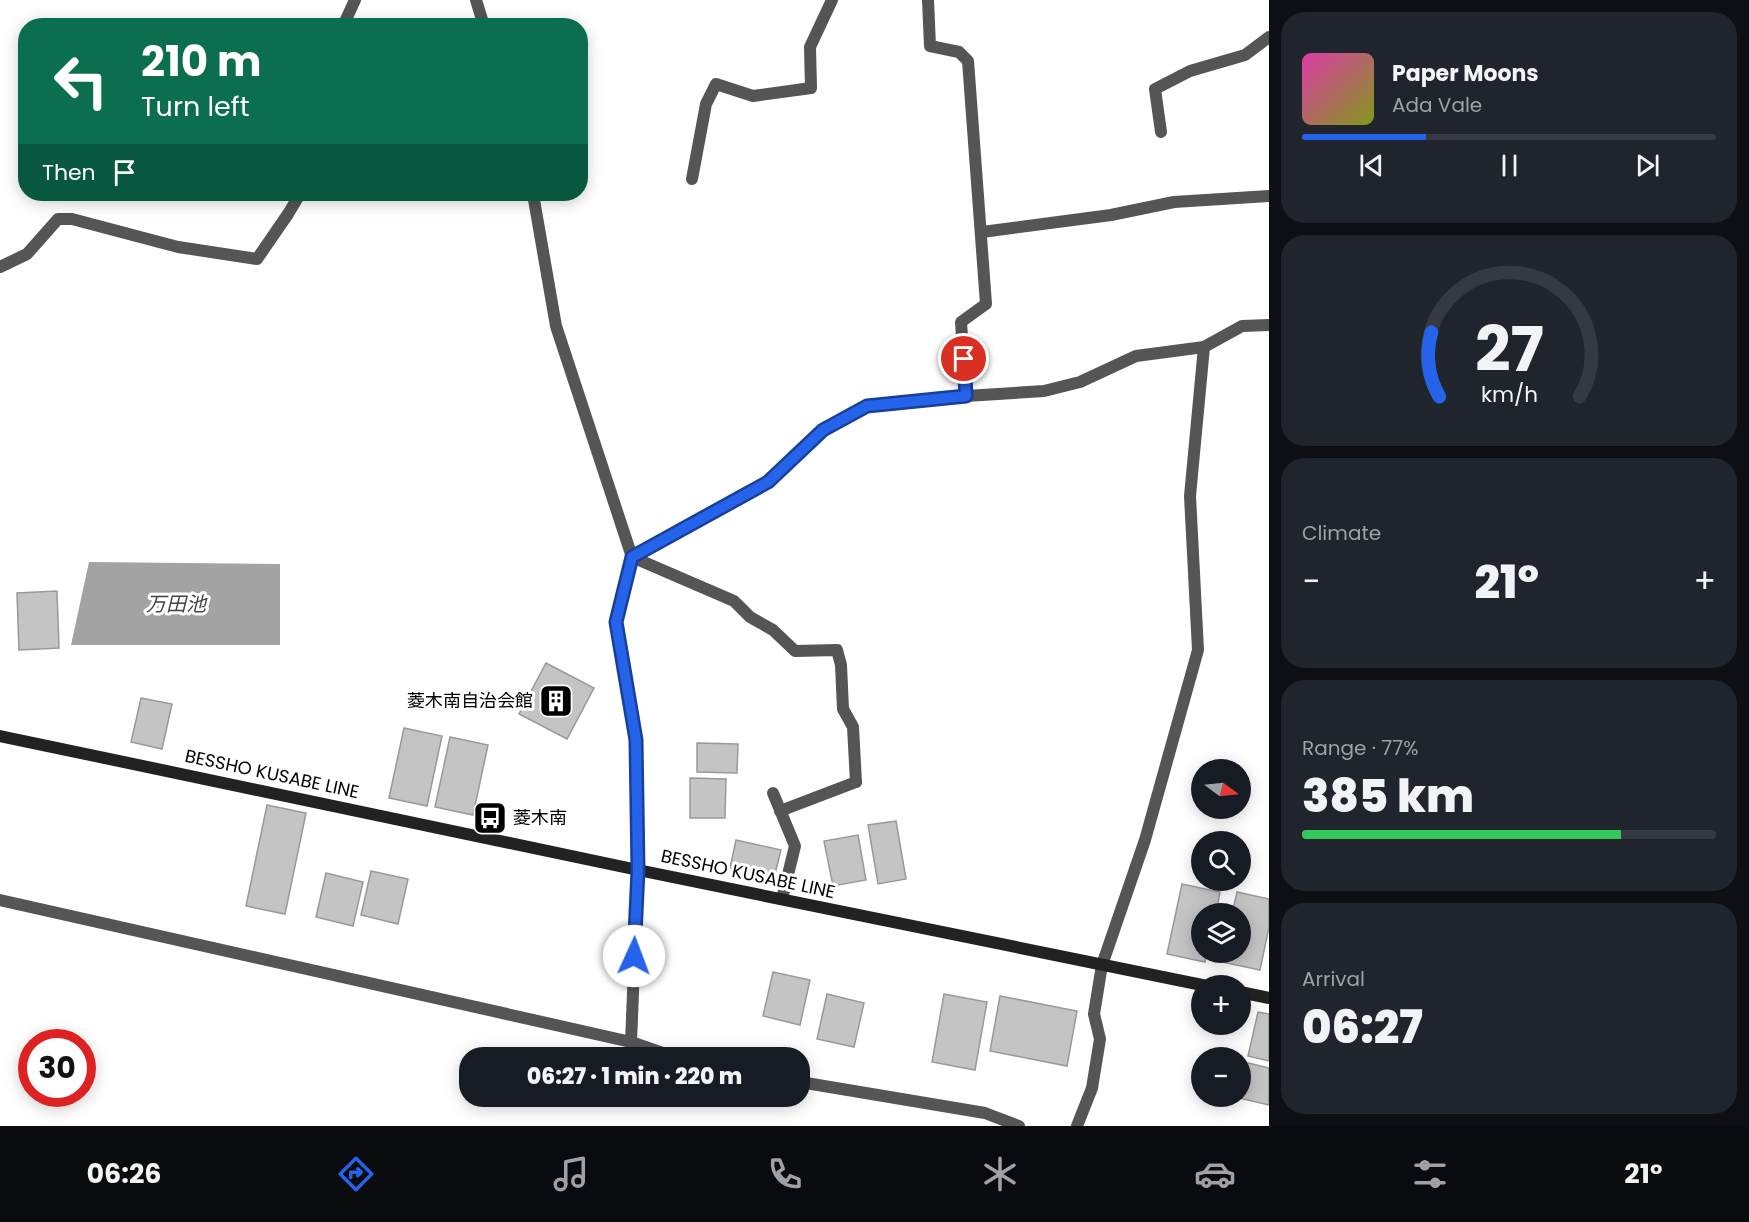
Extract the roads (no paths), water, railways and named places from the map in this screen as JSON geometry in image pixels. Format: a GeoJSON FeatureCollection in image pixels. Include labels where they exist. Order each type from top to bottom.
{"type":"FeatureCollection","features":[{"type":"Feature","properties":{"kind":"main road","name":"BESSHO KUSABE LINE"},"geometry":{"type":"LineString","coordinates":[[0,736],[638,870],[1191,983]]}},
{"type":"Feature","properties":{"kind":"main road"},"geometry":{"type":"LineString","coordinates":[[1251,994],[1269,998]]}},
{"type":"Feature","properties":{"kind":"street"},"geometry":{"type":"LineString","coordinates":[[347,18],[355,0]]}},
{"type":"Feature","properties":{"kind":"street"},"geometry":{"type":"LineString","coordinates":[[476,0],[482,18]]}},
{"type":"Feature","properties":{"kind":"street"},"geometry":{"type":"LineString","coordinates":[[692,179],[706,104],[716,84],[753,96],[811,88],[810,48],[832,0]]}},
{"type":"Feature","properties":{"kind":"street"},"geometry":{"type":"LineString","coordinates":[[928,0],[930,46],[959,52],[968,61],[986,304],[962,322],[966,396]]}},
{"type":"Feature","properties":{"kind":"street"},"geometry":{"type":"LineString","coordinates":[[1161,132],[1155,89],[1190,71],[1245,55],[1269,37]]}},
{"type":"Feature","properties":{"kind":"street"},"geometry":{"type":"LineString","coordinates":[[982,232],[1111,215],[1174,202],[1269,196]]}},
{"type":"Feature","properties":{"kind":"street"},"geometry":{"type":"LineString","coordinates":[[0,267],[27,254],[58,219],[72,219],[178,247],[257,259],[296,201]]}},
{"type":"Feature","properties":{"kind":"street"},"geometry":{"type":"LineString","coordinates":[[534,201],[556,326],[632,557],[616,622],[636,740],[638,870],[631,1042]]}},
{"type":"Feature","properties":{"kind":"street"},"geometry":{"type":"LineString","coordinates":[[632,557],[768,482],[823,430],[867,406],[1044,391],[1080,382],[1136,356],[1204,347],[1242,326],[1269,325]]}},
{"type":"Feature","properties":{"kind":"street"},"geometry":{"type":"LineString","coordinates":[[1077,1126],[1092,1088],[1100,1039],[1094,1014],[1102,964],[1145,840],[1198,650],[1190,496],[1204,347]]}},
{"type":"Feature","properties":{"kind":"street"},"geometry":{"type":"LineString","coordinates":[[632,557],[735,601],[750,617],[773,630],[795,651],[837,650],[841,665],[843,709],[853,727],[856,782],[780,811]]}},
{"type":"Feature","properties":{"kind":"street"},"geometry":{"type":"LineString","coordinates":[[773,793],[795,846],[783,899]]}},
{"type":"Feature","properties":{"kind":"street"},"geometry":{"type":"LineString","coordinates":[[0,900],[645,1047]]}},
{"type":"Feature","properties":{"kind":"street"},"geometry":{"type":"LineString","coordinates":[[810,1084],[985,1113],[1019,1126]]}},
{"type":"Feature","properties":{"kind":"water","name":"万田池"},"geometry":{"type":"Polygon","coordinates":[[[89,562],[280,564],[280,645],[71,645],[89,562]]]}},
{"type":"Feature","properties":{"kind":"place","name":"菱木南自治会館"},"geometry":{"type":"Point","coordinates":[556,701]}},
{"type":"Feature","properties":{"kind":"place","name":"菱木南"},"geometry":{"type":"Point","coordinates":[490,818]}}]}
